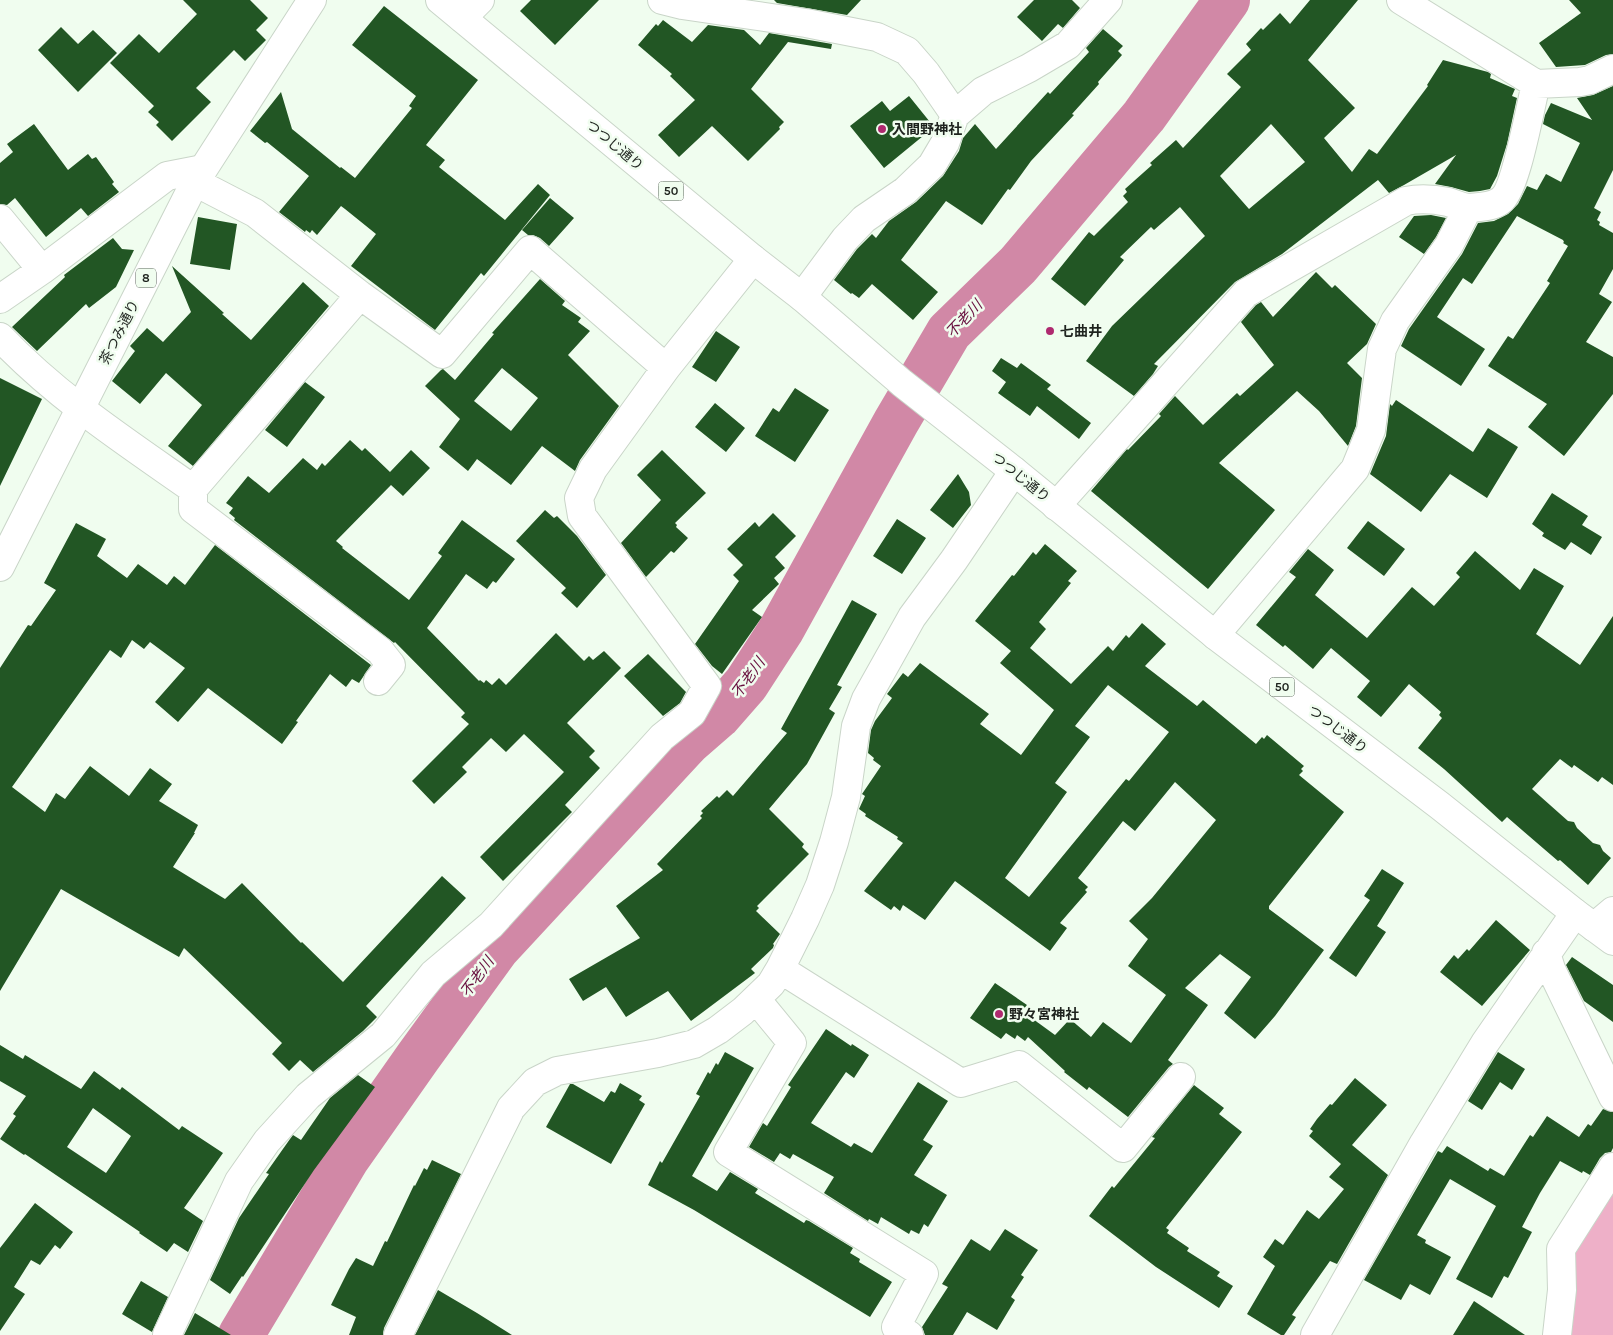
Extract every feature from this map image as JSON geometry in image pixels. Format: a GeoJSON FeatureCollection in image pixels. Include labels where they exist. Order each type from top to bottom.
{"type":"FeatureCollection","features":[{"type":"Feature","properties":{"kind":"street","name":"茶つみ通り"},"geometry":{"type":"LineString","coordinates":[[0,567],[199,175],[312,0]]}},
{"type":"Feature","properties":{"kind":"street","name":"つつじ通り"},"geometry":{"type":"LineString","coordinates":[[440,0],[471,9],[753,259],[1215,635],[1439,805],[1599,923]]}},
{"type":"Feature","properties":{"kind":"street"},"geometry":{"type":"LineString","coordinates":[[662,0],[682,5],[806,23],[877,37],[907,51],[926,73],[955,115]]}},
{"type":"Feature","properties":{"kind":"street"},"geometry":{"type":"LineString","coordinates":[[802,297],[845,239],[864,219],[904,191],[932,165],[944,143],[955,115],[983,91],[1029,68],[1068,45],[1108,0]]}},
{"type":"Feature","properties":{"kind":"street"},"geometry":{"type":"LineString","coordinates":[[1402,0],[1536,84],[1580,82],[1590,80],[1613,69]]}},
{"type":"Feature","properties":{"kind":"street"},"geometry":{"type":"LineString","coordinates":[[1056,506],[1246,293],[1406,200],[1423,198],[1449,202],[1468,208],[1487,206],[1500,201],[1508,192],[1514,176],[1536,84]]}},
{"type":"Feature","properties":{"kind":"street"},"geometry":{"type":"LineString","coordinates":[[0,299],[42,270],[167,176],[199,175],[255,213],[360,295],[442,354],[530,250],[666,368]]}},
{"type":"Feature","properties":{"kind":"street"},"geometry":{"type":"LineString","coordinates":[[1215,635],[1355,469],[1371,430],[1382,349],[1395,321],[1449,245],[1468,208]]}},
{"type":"Feature","properties":{"kind":"street"},"geometry":{"type":"LineString","coordinates":[[0,219],[42,270]]}},
{"type":"Feature","properties":{"kind":"street"},"geometry":{"type":"LineString","coordinates":[[167,1335],[239,1181],[267,1142],[308,1096],[383,1035],[433,974],[491,925],[662,737],[692,713],[708,686],[587,524],[582,516],[579,498],[594,469],[666,368],[753,259]]}},
{"type":"Feature","properties":{"kind":"street"},"geometry":{"type":"LineString","coordinates":[[360,295],[193,489],[193,509],[380,651],[391,665],[378,681]]}},
{"type":"Feature","properties":{"kind":"street"},"geometry":{"type":"LineString","coordinates":[[0,337],[24,362],[80,409],[193,489]]}},
{"type":"Feature","properties":{"kind":"street"},"geometry":{"type":"LineString","coordinates":[[398,1335],[511,1108],[535,1082],[557,1071],[658,1053],[694,1044],[743,1012],[771,984],[805,919],[820,885],[846,797],[856,726],[866,699],[912,617],[954,560],[1014,471]]}},
{"type":"Feature","properties":{"kind":"street"},"geometry":{"type":"LineString","coordinates":[[1315,1335],[1429,1134],[1485,1043],[1546,953],[1599,923]]}},
{"type":"Feature","properties":{"kind":"street"},"geometry":{"type":"LineString","coordinates":[[1546,953],[1551,969],[1613,1097]]}},
{"type":"Feature","properties":{"kind":"street"},"geometry":{"type":"LineString","coordinates":[[780,969],[961,1083],[1019,1065],[1123,1148],[1181,1077]]}},
{"type":"Feature","properties":{"kind":"street"},"geometry":{"type":"LineString","coordinates":[[756,999],[792,1043],[728,1152],[924,1274],[896,1327],[909,1335]]}},
{"type":"Feature","properties":{"kind":"street"},"geometry":{"type":"LineString","coordinates":[[1557,1335],[1562,1290],[1561,1249],[1613,1167]]}},
{"type":"Feature","properties":{"kind":"shaded area"},"geometry":{"type":"Polygon","coordinates":[[[1613,1191],[1613,1335],[1568,1335],[1570,1261],[1613,1191]]]}},
{"type":"Feature","properties":{"kind":"building"},"geometry":{"type":"Polygon","coordinates":[[[183,0],[250,0],[268,18],[256,30],[266,40],[245,61],[234,50],[196,88],[211,102],[172,141],[156,125],[159,122],[148,112],[154,106],[110,63],[139,34],[159,53],[197,14],[183,0]]]}},
{"type":"Feature","properties":{"kind":"building"},"geometry":{"type":"Polygon","coordinates":[[[531,0],[599,0],[555,45],[520,11],[531,0]]]}},
{"type":"Feature","properties":{"kind":"building"},"geometry":{"type":"Polygon","coordinates":[[[774,0],[861,0],[847,15],[777,3],[774,0]]]}},
{"type":"Feature","properties":{"kind":"building"},"geometry":{"type":"Polygon","coordinates":[[[1034,0],[1072,0],[1080,8],[1063,28],[1058,24],[1042,41],[1017,17],[1034,0]]]}},
{"type":"Feature","properties":{"kind":"building"},"geometry":{"type":"Polygon","coordinates":[[[1310,0],[1358,0],[1308,60],[1355,108],[1324,138],[1352,172],[1369,149],[1377,154],[1428,86],[1443,60],[1488,72],[1491,74],[1490,78],[1515,89],[1512,96],[1517,98],[1507,144],[1497,176],[1490,189],[1480,191],[1469,192],[1435,184],[1456,155],[1389,193],[1378,180],[1282,254],[1235,282],[1154,364],[1158,366],[1134,396],[1086,361],[1112,326],[1205,236],[1180,207],[1154,230],[1151,227],[1120,257],[1124,260],[1085,306],[1051,279],[1089,232],[1094,236],[1128,202],[1123,196],[1127,192],[1125,189],[1152,165],[1150,163],[1176,140],[1183,148],[1241,87],[1227,74],[1251,50],[1246,44],[1261,28],[1263,30],[1280,13],[1290,24],[1310,0]],[[1271,124],[1220,176],[1249,209],[1305,162],[1271,124]]]}},
{"type":"Feature","properties":{"kind":"building"},"geometry":{"type":"Polygon","coordinates":[[[1569,0],[1613,0],[1613,54],[1606,55],[1585,65],[1556,67],[1539,43],[1581,13],[1569,0]]]}},
{"type":"Feature","properties":{"kind":"building"},"geometry":{"type":"Polygon","coordinates":[[[384,6],[478,80],[426,145],[445,160],[439,167],[505,220],[538,184],[550,195],[484,276],[481,273],[435,330],[351,266],[376,234],[345,209],[341,206],[317,235],[312,230],[310,233],[306,230],[305,232],[279,212],[309,176],[267,142],[265,143],[250,131],[281,92],[292,129],[355,178],[412,108],[409,106],[416,96],[352,45],[384,6]]]}},
{"type":"Feature","properties":{"kind":"building"},"geometry":{"type":"Polygon","coordinates":[[[663,20],[692,42],[708,25],[744,30],[760,45],[769,33],[832,44],[831,49],[788,42],[751,89],[784,122],[779,127],[780,129],[748,161],[712,126],[679,157],[658,135],[695,100],[670,76],[672,74],[638,45],[656,24],[658,26],[663,20]]]}},
{"type":"Feature","properties":{"kind":"building"},"geometry":{"type":"Polygon","coordinates":[[[61,27],[78,44],[93,30],[117,53],[78,92],[38,50],[61,27]]]}},
{"type":"Feature","properties":{"kind":"building"},"geometry":{"type":"Polygon","coordinates":[[[1103,29],[1123,46],[1118,51],[1122,55],[1072,114],[1074,115],[1031,161],[982,225],[946,201],[901,260],[938,292],[913,320],[872,284],[859,298],[834,280],[857,249],[872,234],[876,238],[889,221],[916,202],[943,176],[959,151],[963,138],[975,124],[996,149],[1048,92],[1050,94],[1089,52],[1086,48],[1103,29]]]}},
{"type":"Feature","properties":{"kind":"building"},"geometry":{"type":"Polygon","coordinates":[[[1613,86],[1613,170],[1594,208],[1601,212],[1597,220],[1600,222],[1599,225],[1613,233],[1613,269],[1599,294],[1612,302],[1586,342],[1613,357],[1613,394],[1564,456],[1528,427],[1547,404],[1488,366],[1508,336],[1513,339],[1550,283],[1547,281],[1568,246],[1563,243],[1563,240],[1517,216],[1472,284],[1463,278],[1437,317],[1485,349],[1461,386],[1401,346],[1409,329],[1462,254],[1478,223],[1494,221],[1508,214],[1518,204],[1527,186],[1537,190],[1546,174],[1561,182],[1580,143],[1543,124],[1551,103],[1592,120],[1577,98],[1593,95],[1613,86]]]}},
{"type":"Feature","properties":{"kind":"building","name":"入間野神社"},"geometry":{"type":"Polygon","coordinates":[[[909,96],[934,127],[884,168],[850,126],[882,101],[890,111],[909,96]]]}},
{"type":"Feature","properties":{"kind":"building"},"geometry":{"type":"Polygon","coordinates":[[[34,124],[68,170],[88,154],[92,159],[96,157],[119,192],[88,216],[81,208],[46,237],[15,198],[7,205],[0,204],[0,163],[13,152],[7,144],[34,124]]]}},
{"type":"Feature","properties":{"kind":"building"},"geometry":{"type":"Polygon","coordinates":[[[550,198],[574,218],[549,246],[540,238],[528,235],[522,230],[550,198]]]}},
{"type":"Feature","properties":{"kind":"building"},"geometry":{"type":"Polygon","coordinates":[[[1431,215],[1446,218],[1424,254],[1399,237],[1414,216],[1431,215]]]}},
{"type":"Feature","properties":{"kind":"building"},"geometry":{"type":"Polygon","coordinates":[[[198,217],[237,224],[230,270],[190,264],[198,217]]]}},
{"type":"Feature","properties":{"kind":"building"},"geometry":{"type":"Polygon","coordinates":[[[113,238],[122,249],[134,250],[116,287],[89,308],[86,304],[37,351],[12,327],[65,277],[64,275],[113,238]]]}},
{"type":"Feature","properties":{"kind":"building"},"geometry":{"type":"Polygon","coordinates":[[[172,266],[251,340],[303,282],[329,306],[193,466],[168,446],[202,405],[166,373],[140,404],[112,381],[135,351],[130,346],[147,328],[163,342],[191,312],[172,266]]]}},
{"type":"Feature","properties":{"kind":"building"},"geometry":{"type":"Polygon","coordinates":[[[1316,272],[1332,288],[1335,285],[1376,324],[1367,344],[1347,363],[1362,378],[1356,426],[1348,446],[1319,411],[1297,391],[1219,463],[1275,510],[1208,589],[1091,491],[1127,449],[1161,416],[1159,414],[1175,396],[1203,425],[1237,393],[1240,396],[1274,365],[1241,322],[1261,302],[1273,317],[1316,272]]]}},
{"type":"Feature","properties":{"kind":"building"},"geometry":{"type":"Polygon","coordinates":[[[540,279],[565,301],[562,305],[581,318],[578,322],[590,331],[568,355],[619,406],[580,460],[575,471],[542,446],[511,485],[477,459],[468,471],[439,447],[460,419],[425,386],[443,369],[455,380],[494,334],[492,333],[540,279]],[[502,368],[474,401],[511,431],[538,398],[502,368]]]}},
{"type":"Feature","properties":{"kind":"building"},"geometry":{"type":"Polygon","coordinates":[[[716,331],[740,347],[716,382],[692,367],[716,331]]]}},
{"type":"Feature","properties":{"kind":"building"},"geometry":{"type":"Polygon","coordinates":[[[1001,358],[1017,368],[1021,363],[1051,385],[1047,389],[1091,423],[1079,439],[1037,406],[1030,416],[998,393],[1006,382],[992,371],[1001,358]]]}},
{"type":"Feature","properties":{"kind":"building"},"geometry":{"type":"Polygon","coordinates":[[[0,378],[42,399],[0,486],[0,378]]]}},
{"type":"Feature","properties":{"kind":"building"},"geometry":{"type":"Polygon","coordinates":[[[305,382],[325,397],[287,447],[265,430],[305,382]]]}},
{"type":"Feature","properties":{"kind":"building"},"geometry":{"type":"Polygon","coordinates":[[[795,388],[829,410],[795,462],[755,436],[773,408],[779,412],[795,388]]]}},
{"type":"Feature","properties":{"kind":"building"},"geometry":{"type":"Polygon","coordinates":[[[1396,400],[1473,452],[1488,428],[1518,447],[1487,498],[1450,474],[1421,512],[1370,474],[1386,436],[1390,404],[1392,406],[1396,400]]]}},
{"type":"Feature","properties":{"kind":"building"},"geometry":{"type":"Polygon","coordinates":[[[715,403],[745,428],[726,452],[695,427],[715,403]]]}},
{"type":"Feature","properties":{"kind":"building"},"geometry":{"type":"Polygon","coordinates":[[[350,440],[362,451],[365,448],[390,472],[411,450],[430,468],[403,496],[391,485],[336,541],[342,548],[409,600],[442,556],[438,553],[462,520],[515,559],[496,583],[493,581],[487,589],[466,574],[427,628],[479,681],[484,683],[486,680],[492,685],[499,678],[506,685],[556,633],[584,661],[589,656],[593,660],[604,651],[621,668],[567,723],[595,751],[589,757],[600,768],[565,805],[572,812],[503,881],[480,857],[564,772],[524,734],[506,752],[491,738],[462,767],[467,772],[434,804],[412,781],[469,724],[461,717],[465,713],[395,642],[234,520],[235,518],[229,513],[233,508],[226,503],[248,476],[269,493],[303,458],[317,470],[322,463],[325,466],[350,440]]]}},
{"type":"Feature","properties":{"kind":"building"},"geometry":{"type":"Polygon","coordinates":[[[662,450],[706,493],[675,523],[676,527],[688,538],[674,553],[671,551],[646,577],[621,543],[661,500],[637,475],[662,450]]]}},
{"type":"Feature","properties":{"kind":"building"},"geometry":{"type":"Polygon","coordinates":[[[958,474],[969,492],[971,505],[953,528],[930,510],[958,474]]]}},
{"type":"Feature","properties":{"kind":"building"},"geometry":{"type":"Polygon","coordinates":[[[1552,493],[1588,516],[1582,525],[1602,537],[1591,555],[1571,542],[1565,550],[1542,536],[1544,533],[1532,524],[1552,493]]]}},
{"type":"Feature","properties":{"kind":"building"},"geometry":{"type":"Polygon","coordinates":[[[545,510],[554,518],[557,516],[577,536],[606,575],[577,608],[561,593],[566,588],[516,541],[545,510]]]}},
{"type":"Feature","properties":{"kind":"building"},"geometry":{"type":"Polygon","coordinates":[[[773,513],[796,536],[775,557],[785,568],[774,578],[779,584],[752,610],[762,617],[722,674],[712,666],[695,644],[739,581],[733,575],[743,565],[727,549],[755,522],[759,527],[773,513]]]}},
{"type":"Feature","properties":{"kind":"building"},"geometry":{"type":"Polygon","coordinates":[[[897,519],[926,538],[902,574],[873,556],[897,519]]]}},
{"type":"Feature","properties":{"kind":"building"},"geometry":{"type":"Polygon","coordinates":[[[1368,521],[1405,549],[1384,576],[1347,548],[1368,521]]]}},
{"type":"Feature","properties":{"kind":"building"},"geometry":{"type":"Polygon","coordinates":[[[76,523],[106,539],[97,556],[127,578],[138,564],[167,585],[174,576],[185,585],[215,545],[371,665],[359,683],[352,679],[346,687],[330,674],[282,744],[208,688],[178,722],[155,702],[185,668],[150,642],[144,649],[132,640],[121,658],[110,650],[12,787],[45,812],[56,793],[65,799],[90,766],[129,796],[150,768],[172,784],[159,801],[198,825],[195,833],[173,867],[225,899],[242,883],[301,943],[343,982],[442,876],[466,898],[366,1006],[377,1017],[313,1072],[300,1060],[289,1071],[272,1054],[282,1043],[184,948],[179,957],[61,889],[0,991],[0,668],[28,625],[31,626],[56,590],[44,583],[76,523]]]}},
{"type":"Feature","properties":{"kind":"building"},"geometry":{"type":"Polygon","coordinates":[[[1045,544],[1077,571],[1068,581],[1071,583],[1039,622],[1046,629],[1030,648],[1071,684],[1108,646],[1113,651],[1126,635],[1129,638],[1142,623],[1166,644],[1145,666],[1197,706],[1203,700],[1256,744],[1262,737],[1264,739],[1267,735],[1304,766],[1301,769],[1303,771],[1299,775],[1344,812],[1269,906],[1269,909],[1324,950],[1275,1016],[1255,1039],[1224,1013],[1251,977],[1220,954],[1185,988],[1208,1005],[1168,1060],[1173,1064],[1128,1117],[1089,1087],[1087,1090],[1064,1072],[1028,1037],[1025,1041],[1017,1035],[1015,1039],[1006,1033],[1001,1039],[970,1018],[995,983],[1027,1005],[1022,1011],[1055,1035],[1070,1019],[1091,1037],[1103,1022],[1131,1043],[1166,995],[1128,966],[1148,939],[1129,921],[1152,898],[1216,820],[1175,782],[1135,831],[1123,821],[1078,878],[1088,887],[1085,890],[1087,892],[1060,923],[1067,928],[1050,951],[955,881],[925,920],[903,905],[900,911],[894,906],[891,910],[864,891],[903,843],[897,839],[898,837],[865,816],[866,814],[859,809],[865,796],[862,794],[881,766],[868,753],[871,730],[875,721],[892,698],[887,694],[903,673],[908,677],[920,663],[989,714],[980,724],[1021,755],[1054,710],[1000,663],[1011,651],[975,621],[1033,552],[1036,555],[1045,544]],[[1108,685],[1075,726],[1090,737],[1055,783],[1067,792],[1005,878],[1029,897],[1126,779],[1129,781],[1169,732],[1108,685]]]}},
{"type":"Feature","properties":{"kind":"building"},"geometry":{"type":"Polygon","coordinates":[[[1308,549],[1334,570],[1315,595],[1367,638],[1412,587],[1434,606],[1460,577],[1456,573],[1475,551],[1520,590],[1534,568],[1564,586],[1536,634],[1580,665],[1613,616],[1613,785],[1602,777],[1598,782],[1574,765],[1572,768],[1560,759],[1532,789],[1568,821],[1574,822],[1577,828],[1593,843],[1600,845],[1603,851],[1611,858],[1588,885],[1507,817],[1502,822],[1418,748],[1442,718],[1439,715],[1441,712],[1409,684],[1381,717],[1357,697],[1370,681],[1331,648],[1313,669],[1285,645],[1283,647],[1256,625],[1296,577],[1289,572],[1308,549]]]}},
{"type":"Feature","properties":{"kind":"building"},"geometry":{"type":"Polygon","coordinates":[[[852,600],[877,614],[837,685],[842,687],[829,709],[835,713],[807,764],[769,809],[804,844],[802,847],[809,854],[757,906],[759,908],[756,911],[780,934],[773,944],[773,948],[751,969],[755,973],[691,1021],[668,991],[626,1017],[606,987],[583,1001],[569,979],[640,938],[616,906],[663,870],[657,864],[702,818],[700,816],[703,813],[701,811],[717,796],[719,798],[727,790],[733,796],[787,733],[781,729],[852,600]]]}},
{"type":"Feature","properties":{"kind":"building"},"geometry":{"type":"Polygon","coordinates":[[[648,654],[686,692],[680,703],[663,716],[624,676],[648,654]]]}},
{"type":"Feature","properties":{"kind":"building"},"geometry":{"type":"Polygon","coordinates":[[[1382,869],[1404,883],[1377,926],[1386,932],[1356,977],[1329,958],[1370,900],[1364,896],[1382,869]]]}},
{"type":"Feature","properties":{"kind":"building"},"geometry":{"type":"Polygon","coordinates":[[[1496,920],[1530,950],[1482,1006],[1440,972],[1454,955],[1458,959],[1467,949],[1469,951],[1496,920]]]}},
{"type":"Feature","properties":{"kind":"building"},"geometry":{"type":"Polygon","coordinates":[[[1572,957],[1613,985],[1613,1022],[1584,1001],[1566,965],[1572,957]]]}},
{"type":"Feature","properties":{"kind":"building"},"geometry":{"type":"Polygon","coordinates":[[[826,1029],[851,1046],[852,1044],[869,1055],[854,1078],[846,1072],[811,1123],[851,1147],[854,1143],[872,1153],[918,1082],[948,1101],[923,1140],[933,1146],[914,1175],[947,1195],[928,1227],[924,1224],[919,1234],[911,1230],[909,1234],[881,1217],[878,1224],[869,1219],[868,1221],[824,1193],[834,1177],[793,1154],[790,1159],[780,1153],[774,1162],[749,1147],[763,1123],[767,1126],[791,1087],[788,1085],[826,1029]]]}},
{"type":"Feature","properties":{"kind":"building"},"geometry":{"type":"Polygon","coordinates":[[[0,1045],[23,1059],[25,1055],[81,1089],[94,1071],[120,1090],[122,1087],[179,1130],[182,1126],[223,1153],[184,1208],[203,1221],[188,1252],[174,1243],[167,1252],[25,1154],[0,1139],[16,1116],[13,1114],[26,1096],[0,1081],[0,1045]],[[93,1108],[67,1147],[106,1173],[131,1136],[93,1108]]]}},
{"type":"Feature","properties":{"kind":"building"},"geometry":{"type":"Polygon","coordinates":[[[725,1052],[754,1068],[692,1176],[717,1191],[730,1172],[758,1189],[755,1193],[804,1223],[806,1220],[809,1221],[853,1248],[850,1253],[860,1259],[859,1262],[892,1282],[870,1317],[694,1210],[648,1185],[660,1161],[662,1163],[700,1096],[696,1094],[708,1072],[710,1074],[716,1063],[718,1065],[725,1052]]]}},
{"type":"Feature","properties":{"kind":"building"},"geometry":{"type":"Polygon","coordinates":[[[1498,1052],[1525,1069],[1512,1090],[1500,1082],[1482,1110],[1468,1101],[1498,1052]]]}},
{"type":"Feature","properties":{"kind":"building"},"geometry":{"type":"Polygon","coordinates":[[[358,1075],[375,1087],[314,1170],[230,1294],[210,1280],[239,1218],[269,1174],[266,1173],[293,1135],[301,1140],[330,1098],[358,1075]]]}},
{"type":"Feature","properties":{"kind":"building"},"geometry":{"type":"Polygon","coordinates":[[[1355,1078],[1387,1105],[1352,1145],[1388,1175],[1337,1264],[1330,1261],[1292,1315],[1296,1317],[1284,1335],[1281,1335],[1247,1314],[1275,1266],[1263,1257],[1275,1239],[1283,1245],[1307,1210],[1319,1219],[1344,1189],[1329,1177],[1341,1164],[1309,1136],[1313,1131],[1310,1129],[1317,1119],[1355,1078]]]}},
{"type":"Feature","properties":{"kind":"building"},"geometry":{"type":"Polygon","coordinates":[[[620,1083],[642,1096],[639,1100],[645,1104],[611,1164],[546,1127],[570,1084],[604,1102],[611,1091],[615,1093],[620,1083]]]}},
{"type":"Feature","properties":{"kind":"building"},"geometry":{"type":"Polygon","coordinates":[[[1194,1085],[1224,1108],[1219,1114],[1242,1132],[1166,1228],[1169,1230],[1167,1233],[1189,1248],[1187,1251],[1220,1272],[1217,1276],[1233,1286],[1219,1308],[1156,1267],[1089,1216],[1112,1186],[1114,1188],[1155,1138],[1152,1137],[1194,1085]]]}},
{"type":"Feature","properties":{"kind":"building"},"geometry":{"type":"Polygon","coordinates":[[[1603,1109],[1613,1112],[1613,1148],[1611,1152],[1605,1153],[1600,1158],[1590,1175],[1583,1171],[1582,1173],[1560,1161],[1522,1227],[1532,1232],[1508,1278],[1504,1276],[1492,1298],[1456,1279],[1496,1206],[1450,1179],[1417,1235],[1426,1240],[1425,1243],[1451,1257],[1430,1295],[1410,1284],[1401,1300],[1364,1280],[1438,1151],[1442,1153],[1447,1146],[1488,1171],[1490,1168],[1504,1176],[1530,1135],[1533,1137],[1547,1116],[1579,1137],[1588,1124],[1591,1126],[1603,1109]]]}},
{"type":"Feature","properties":{"kind":"building"},"geometry":{"type":"Polygon","coordinates":[[[432,1160],[461,1174],[384,1328],[383,1335],[349,1335],[356,1317],[331,1305],[356,1258],[373,1266],[385,1241],[387,1242],[414,1185],[424,1168],[427,1170],[432,1160]]]}},
{"type":"Feature","properties":{"kind":"building"},"geometry":{"type":"Polygon","coordinates":[[[35,1203],[73,1232],[60,1249],[55,1245],[40,1265],[31,1260],[14,1287],[25,1294],[0,1331],[0,1248],[35,1203]]]}},
{"type":"Feature","properties":{"kind":"building"},"geometry":{"type":"Polygon","coordinates":[[[1005,1229],[1038,1250],[1021,1275],[1024,1277],[1011,1297],[1015,1300],[997,1330],[967,1312],[953,1335],[925,1335],[922,1327],[948,1287],[942,1284],[971,1239],[990,1251],[1005,1229]]]}},
{"type":"Feature","properties":{"kind":"building"},"geometry":{"type":"Polygon","coordinates":[[[141,1281],[168,1297],[152,1332],[122,1314],[141,1281]]]}},
{"type":"Feature","properties":{"kind":"building"},"geometry":{"type":"Polygon","coordinates":[[[438,1290],[477,1313],[512,1335],[415,1335],[438,1290]]]}},
{"type":"Feature","properties":{"kind":"building"},"geometry":{"type":"Polygon","coordinates":[[[1474,1301],[1525,1335],[1453,1335],[1474,1301]]]}},
{"type":"Feature","properties":{"kind":"building"},"geometry":{"type":"Polygon","coordinates":[[[195,1313],[231,1335],[184,1335],[195,1313]]]}},
{"type":"Feature","properties":{"kind":"waterway","name":"不老川"},"geometry":{"type":"LineString","coordinates":[[241,1335],[347,1158],[497,948],[687,743],[718,716],[746,684],[781,630],[896,422],[949,332],[1018,265],[1144,116],[1227,0]]}},
{"type":"Feature","properties":{"kind":"place","name":"入間野神社"},"geometry":{"type":"Point","coordinates":[882,129]}},
{"type":"Feature","properties":{"kind":"place","name":"七曲井"},"geometry":{"type":"Point","coordinates":[1050,331]}},
{"type":"Feature","properties":{"kind":"place","name":"野々宮神社"},"geometry":{"type":"Point","coordinates":[999,1014]}}]}
